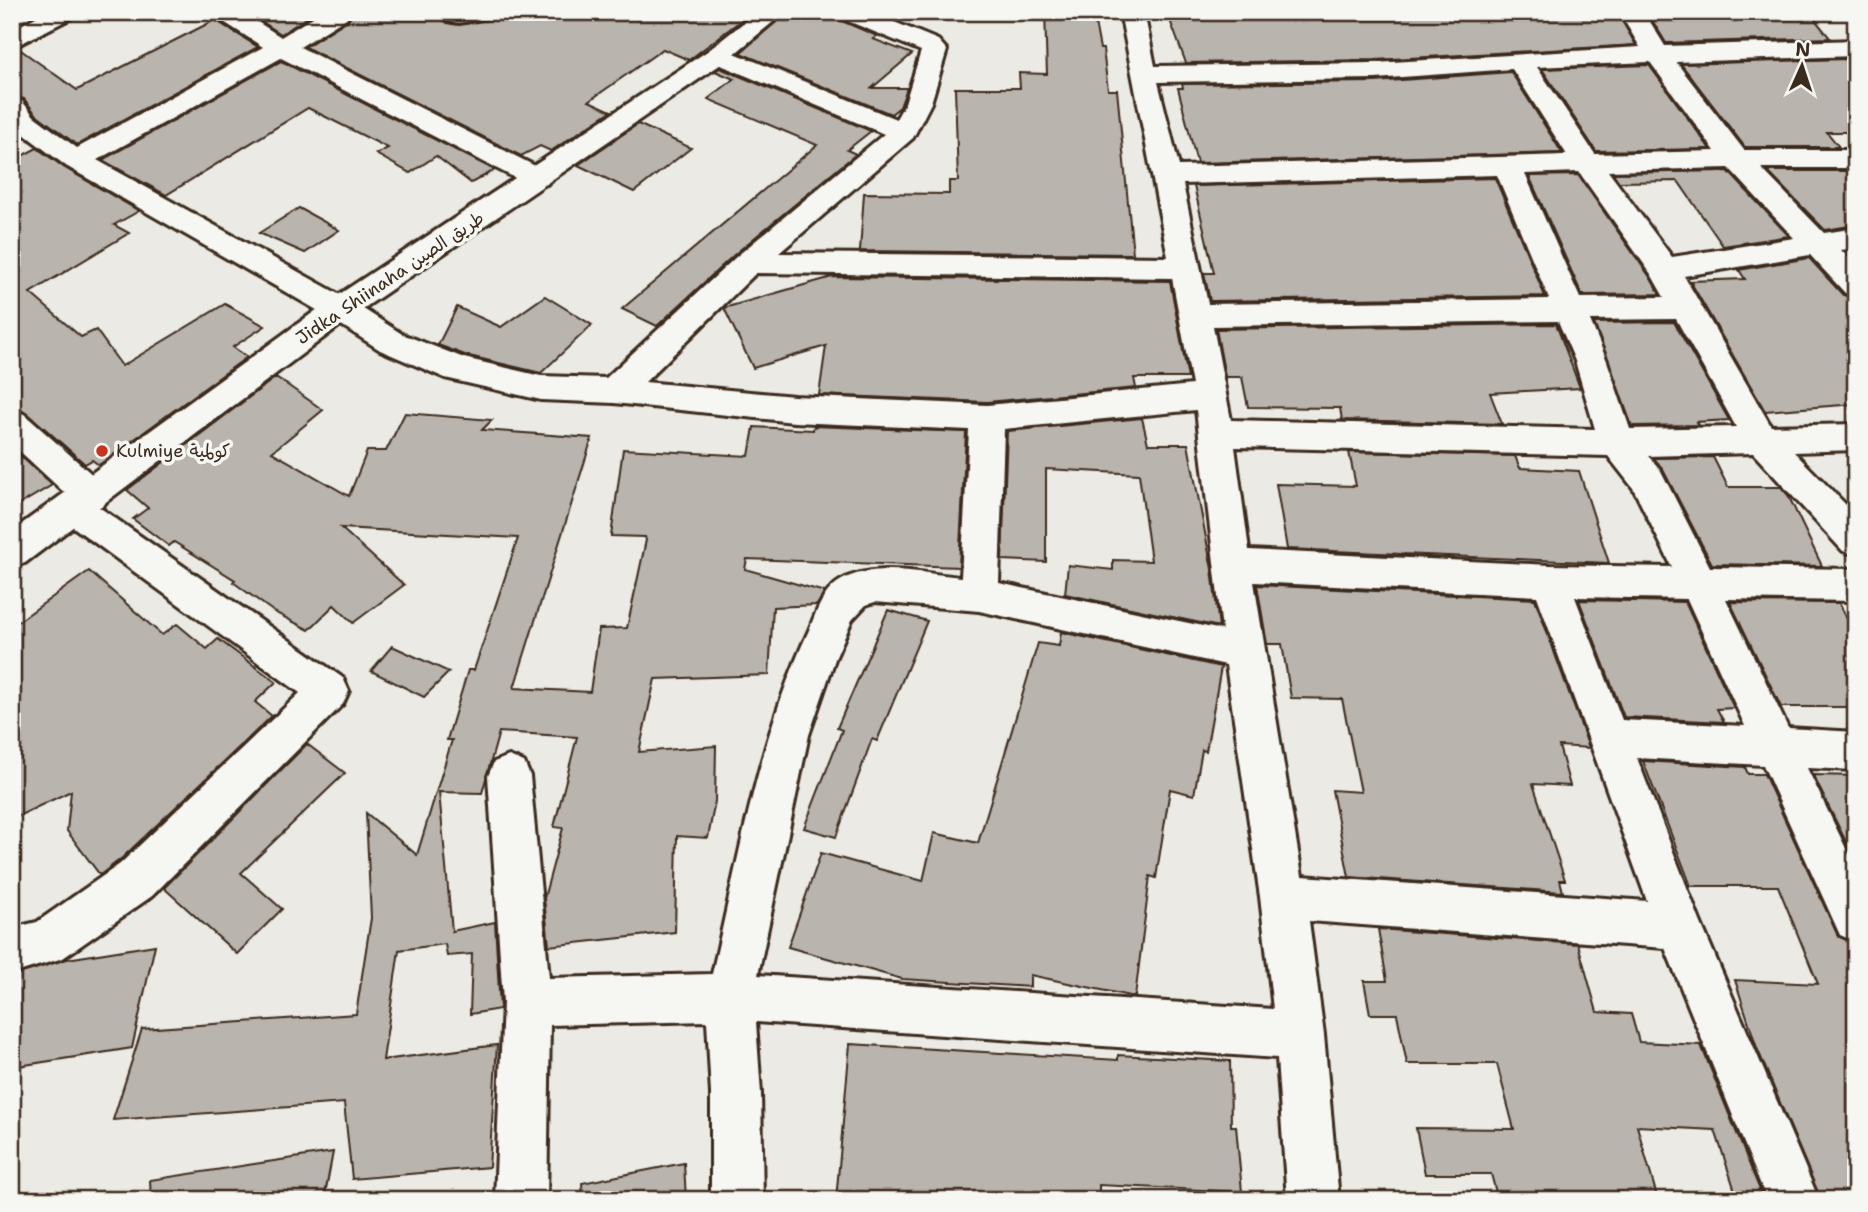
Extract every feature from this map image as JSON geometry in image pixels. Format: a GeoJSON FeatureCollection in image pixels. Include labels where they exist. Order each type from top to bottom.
{"type":"FeatureCollection","features":[{"type":"Feature","properties":{"kind":"street"},"geometry":{"type":"LineString","coordinates":[[12,40],[64,12]]}},
{"type":"Feature","properties":{"kind":"street"},"geometry":{"type":"LineString","coordinates":[[225,12],[281,48],[537,178]]}},
{"type":"Feature","properties":{"kind":"street"},"geometry":{"type":"LineString","coordinates":[[76,160],[281,48],[339,12]]}},
{"type":"Feature","properties":{"kind":"street"},"geometry":{"type":"LineString","coordinates":[[450,12],[459,16],[477,12]]}},
{"type":"Feature","properties":{"kind":"street","name":"Jidka Shiinaha طريق الصين"},"geometry":{"type":"LineString","coordinates":[[12,552],[340,309],[718,55],[773,12]]}},
{"type":"Feature","properties":{"kind":"street"},"geometry":{"type":"LineString","coordinates":[[614,391],[748,263],[903,132],[918,103],[934,50],[929,45],[847,12]]}},
{"type":"Feature","properties":{"kind":"street"},"geometry":{"type":"LineString","coordinates":[[1132,12],[1195,315],[1212,414],[1244,652],[1283,897],[1300,1035],[1312,1200]]}},
{"type":"Feature","properties":{"kind":"street"},"geometry":{"type":"LineString","coordinates":[[1631,12],[1658,55],[1736,159],[1856,285]]}},
{"type":"Feature","properties":{"kind":"street"},"geometry":{"type":"LineString","coordinates":[[1143,74],[1375,71],[1520,61],[1856,48]]}},
{"type":"Feature","properties":{"kind":"street"},"geometry":{"type":"LineString","coordinates":[[718,55],[903,132]]}},
{"type":"Feature","properties":{"kind":"street"},"geometry":{"type":"LineString","coordinates":[[1520,61],[1588,165],[1664,269],[1760,438],[1856,540]]}},
{"type":"Feature","properties":{"kind":"street"},"geometry":{"type":"LineString","coordinates":[[12,107],[24,122],[76,160],[340,309],[391,342],[457,369],[541,388],[614,391],[794,409],[987,418],[1212,414],[1617,443],[1856,437]]}},
{"type":"Feature","properties":{"kind":"street"},"geometry":{"type":"LineString","coordinates":[[1167,175],[1736,159],[1856,159]]}},
{"type":"Feature","properties":{"kind":"street"},"geometry":{"type":"LineString","coordinates":[[1508,167],[1591,361],[1617,443],[1647,479],[1699,583],[1856,919]]}},
{"type":"Feature","properties":{"kind":"street"},"geometry":{"type":"LineString","coordinates":[[1664,269],[1856,238]]}},
{"type":"Feature","properties":{"kind":"street"},"geometry":{"type":"LineString","coordinates":[[748,263],[1185,268]]}},
{"type":"Feature","properties":{"kind":"street"},"geometry":{"type":"LineString","coordinates":[[1195,315],[1684,308]]}},
{"type":"Feature","properties":{"kind":"street"},"geometry":{"type":"LineString","coordinates":[[979,595],[987,418]]}},
{"type":"Feature","properties":{"kind":"street"},"geometry":{"type":"LineString","coordinates":[[12,423],[82,502],[329,691],[136,880],[47,942],[12,951]]}},
{"type":"Feature","properties":{"kind":"street"},"geometry":{"type":"LineString","coordinates":[[1233,565],[1550,581],[1856,585]]}},
{"type":"Feature","properties":{"kind":"street"},"geometry":{"type":"LineString","coordinates":[[1550,581],[1679,926],[1793,1200]]}},
{"type":"Feature","properties":{"kind":"street"},"geometry":{"type":"LineString","coordinates":[[737,1200],[736,1094],[730,997],[788,735],[815,659],[837,610],[853,593],[875,586],[979,595],[1244,652]]}},
{"type":"Feature","properties":{"kind":"street"},"geometry":{"type":"LineString","coordinates":[[1610,738],[1856,751]]}},
{"type":"Feature","properties":{"kind":"street"},"geometry":{"type":"LineString","coordinates":[[509,776],[527,1002],[521,1200]]}},
{"type":"Feature","properties":{"kind":"street"},"geometry":{"type":"LineString","coordinates":[[1283,897],[1679,926]]}},
{"type":"Feature","properties":{"kind":"street"},"geometry":{"type":"LineString","coordinates":[[527,1002],[730,997],[1300,1035]]}},
{"type":"Feature","properties":{"kind":"building"},"geometry":{"type":"Polygon","coordinates":[[[247,12],[316,12],[281,34],[247,12]]]}},
{"type":"Feature","properties":{"kind":"building"},"geometry":{"type":"Polygon","coordinates":[[[353,12],[436,12],[447,23],[460,25],[487,20],[491,12],[752,12],[689,60],[663,49],[589,101],[611,111],[551,151],[540,146],[521,156],[305,47],[349,19],[353,12]]]}},
{"type":"Feature","properties":{"kind":"building"},"geometry":{"type":"Polygon","coordinates":[[[788,12],[833,12],[837,19],[877,36],[873,39],[912,54],[872,88],[907,88],[900,107],[891,114],[740,53],[788,12]]]}},
{"type":"Feature","properties":{"kind":"building"},"geometry":{"type":"Polygon","coordinates":[[[1045,12],[1093,12],[1100,49],[1103,49],[1108,90],[1117,90],[1133,254],[860,251],[864,193],[949,194],[949,181],[958,181],[955,88],[1020,88],[1019,73],[1047,74],[1045,12]]]}},
{"type":"Feature","properties":{"kind":"building"},"geometry":{"type":"Polygon","coordinates":[[[1167,12],[1617,12],[1636,45],[1375,60],[1186,63],[1167,12]]]}},
{"type":"Feature","properties":{"kind":"building"},"geometry":{"type":"Polygon","coordinates":[[[1647,12],[1809,12],[1830,38],[1666,43],[1647,12]]]}},
{"type":"Feature","properties":{"kind":"building"},"geometry":{"type":"Polygon","coordinates":[[[215,20],[258,47],[77,145],[36,114],[24,99],[12,96],[12,50],[18,48],[77,90],[215,20]]]}},
{"type":"Feature","properties":{"kind":"building"},"geometry":{"type":"Polygon","coordinates":[[[1847,59],[1856,70],[1856,132],[1827,132],[1839,147],[1745,147],[1681,64],[1847,59]]]}},
{"type":"Feature","properties":{"kind":"building"},"geometry":{"type":"Polygon","coordinates":[[[281,61],[495,170],[471,183],[436,156],[410,173],[376,154],[388,148],[308,108],[166,195],[102,160],[281,61]]]}},
{"type":"Feature","properties":{"kind":"building"},"geometry":{"type":"Polygon","coordinates":[[[1649,65],[1710,149],[1596,151],[1542,69],[1649,65]]]}},
{"type":"Feature","properties":{"kind":"building"},"geometry":{"type":"Polygon","coordinates":[[[720,68],[871,131],[847,150],[856,154],[735,254],[657,326],[622,309],[817,145],[708,99],[734,79],[715,71],[720,68]]]}},
{"type":"Feature","properties":{"kind":"building"},"geometry":{"type":"Polygon","coordinates":[[[1511,72],[1562,153],[1197,163],[1178,88],[1183,88],[1182,84],[1375,82],[1511,72]]]}},
{"type":"Feature","properties":{"kind":"building"},"geometry":{"type":"Polygon","coordinates":[[[638,124],[691,148],[634,192],[578,165],[638,124]]]}},
{"type":"Feature","properties":{"kind":"building"},"geometry":{"type":"Polygon","coordinates":[[[37,148],[65,168],[139,211],[114,225],[129,233],[30,293],[81,337],[96,330],[122,366],[225,304],[265,326],[233,347],[247,357],[99,465],[92,460],[85,464],[26,412],[12,408],[12,161],[37,148]]]}},
{"type":"Feature","properties":{"kind":"building"},"geometry":{"type":"Polygon","coordinates":[[[1728,171],[1789,236],[1723,246],[1678,181],[1619,182],[1613,173],[1728,171]]]}},
{"type":"Feature","properties":{"kind":"building"},"geometry":{"type":"Polygon","coordinates":[[[1767,171],[1856,171],[1856,225],[1825,230],[1767,171]]]}},
{"type":"Feature","properties":{"kind":"building"},"geometry":{"type":"Polygon","coordinates":[[[1578,175],[1660,294],[1582,295],[1529,176],[1578,175]]]}},
{"type":"Feature","properties":{"kind":"building"},"geometry":{"type":"Polygon","coordinates":[[[1495,178],[1545,296],[1210,301],[1204,273],[1214,273],[1194,186],[1495,178]]]}},
{"type":"Feature","properties":{"kind":"building"},"geometry":{"type":"Polygon","coordinates":[[[299,208],[339,230],[305,253],[259,233],[299,208]]]}},
{"type":"Feature","properties":{"kind":"building"},"geometry":{"type":"Polygon","coordinates":[[[1809,258],[1843,295],[1856,298],[1856,404],[1765,411],[1690,281],[1745,279],[1739,270],[1809,258]]]}},
{"type":"Feature","properties":{"kind":"building"},"geometry":{"type":"Polygon","coordinates":[[[832,277],[1170,281],[1188,378],[1134,378],[1136,388],[987,402],[819,395],[826,346],[753,368],[724,308],[832,277]]]}},
{"type":"Feature","properties":{"kind":"building"},"geometry":{"type":"Polygon","coordinates":[[[545,296],[592,325],[541,373],[465,355],[438,345],[457,307],[501,327],[545,296]]]}},
{"type":"Feature","properties":{"kind":"building"},"geometry":{"type":"Polygon","coordinates":[[[1674,322],[1729,420],[1696,422],[1698,425],[1632,426],[1594,323],[1674,322]]]}},
{"type":"Feature","properties":{"kind":"building"},"geometry":{"type":"Polygon","coordinates":[[[1556,324],[1580,388],[1490,393],[1502,424],[1342,420],[1340,408],[1248,407],[1242,377],[1225,377],[1216,329],[1556,324]]]}},
{"type":"Feature","properties":{"kind":"building"},"geometry":{"type":"Polygon","coordinates":[[[276,377],[323,410],[272,452],[349,496],[367,451],[386,451],[405,413],[492,420],[482,430],[592,438],[514,688],[590,692],[599,629],[627,628],[646,540],[645,537],[611,536],[623,449],[749,456],[754,427],[813,430],[814,426],[966,432],[959,567],[747,559],[745,569],[825,592],[817,605],[773,607],[769,675],[655,679],[639,752],[716,746],[715,801],[708,838],[677,836],[675,932],[549,946],[544,898],[563,828],[554,827],[577,737],[499,732],[482,793],[439,792],[452,931],[495,922],[500,1009],[470,1014],[472,954],[447,956],[445,944],[399,950],[383,1060],[497,1045],[489,1167],[352,1179],[344,1103],[113,1120],[142,1029],[356,1014],[371,918],[366,813],[417,855],[452,740],[447,740],[468,670],[474,670],[518,538],[341,528],[404,585],[353,623],[334,605],[309,630],[274,612],[233,582],[235,580],[174,542],[169,546],[133,519],[148,508],[127,490],[276,377]]]}},
{"type":"Feature","properties":{"kind":"building"},"geometry":{"type":"Polygon","coordinates":[[[1142,418],[1148,444],[1188,444],[1212,569],[1219,627],[1065,594],[1068,565],[1113,570],[1113,560],[1151,561],[1139,474],[1046,469],[1046,562],[1002,560],[1007,431],[1142,418]]]}},
{"type":"Feature","properties":{"kind":"building"},"geometry":{"type":"Polygon","coordinates":[[[12,448],[52,485],[12,509],[12,448]]]}},
{"type":"Feature","properties":{"kind":"building"},"geometry":{"type":"Polygon","coordinates":[[[1349,452],[1515,456],[1520,468],[1579,471],[1609,563],[1287,549],[1276,484],[1356,486],[1349,452]]]}},
{"type":"Feature","properties":{"kind":"building"},"geometry":{"type":"Polygon","coordinates":[[[1713,457],[1728,487],[1781,487],[1788,495],[1822,566],[1712,564],[1662,468],[1654,458],[1713,457]]]}},
{"type":"Feature","properties":{"kind":"building"},"geometry":{"type":"Polygon","coordinates":[[[89,571],[162,635],[177,624],[207,649],[218,639],[276,682],[255,702],[272,716],[122,858],[100,875],[67,831],[71,791],[12,819],[12,626],[89,571]]]}},
{"type":"Feature","properties":{"kind":"building"},"geometry":{"type":"Polygon","coordinates":[[[1257,585],[1535,599],[1589,748],[1559,746],[1570,786],[1533,784],[1565,880],[1560,880],[1563,892],[1349,877],[1332,790],[1361,792],[1342,699],[1291,698],[1282,644],[1267,644],[1257,585]]]}},
{"type":"Feature","properties":{"kind":"building"},"geometry":{"type":"Polygon","coordinates":[[[1579,600],[1685,602],[1734,708],[1717,709],[1724,722],[1624,717],[1579,600]]]}},
{"type":"Feature","properties":{"kind":"building"},"geometry":{"type":"Polygon","coordinates":[[[1730,602],[1839,603],[1856,636],[1856,707],[1781,707],[1730,602]]]}},
{"type":"Feature","properties":{"kind":"building"},"geometry":{"type":"Polygon","coordinates":[[[888,610],[927,621],[877,741],[872,739],[836,837],[804,828],[842,730],[837,728],[888,610]]]}},
{"type":"Feature","properties":{"kind":"building"},"geometry":{"type":"Polygon","coordinates":[[[1061,632],[1221,667],[1206,751],[1202,750],[1194,795],[1170,789],[1156,878],[1150,876],[1135,997],[1030,975],[1030,987],[902,979],[788,947],[821,853],[923,881],[934,833],[978,843],[1038,643],[1059,646],[1061,632]]]}},
{"type":"Feature","properties":{"kind":"building"},"geometry":{"type":"Polygon","coordinates":[[[392,646],[449,672],[424,697],[371,671],[392,646]]]}},
{"type":"Feature","properties":{"kind":"building"},"geometry":{"type":"Polygon","coordinates":[[[307,744],[345,773],[241,873],[282,909],[237,954],[164,888],[307,744]]]}},
{"type":"Feature","properties":{"kind":"building"},"geometry":{"type":"Polygon","coordinates":[[[1643,761],[1745,767],[1748,774],[1764,774],[1838,936],[1856,944],[1856,1200],[1821,1200],[1757,1048],[1735,980],[1818,984],[1778,886],[1691,886],[1643,761]]]}},
{"type":"Feature","properties":{"kind":"building"},"geometry":{"type":"Polygon","coordinates":[[[1813,775],[1856,776],[1856,862],[1813,775]]]}},
{"type":"Feature","properties":{"kind":"building"},"geometry":{"type":"Polygon","coordinates":[[[1378,929],[1578,944],[1597,1012],[1631,1014],[1639,1042],[1701,1045],[1764,1200],[1738,1200],[1715,1130],[1637,1126],[1658,1200],[1498,1200],[1491,1174],[1425,1174],[1416,1128],[1514,1129],[1497,1064],[1407,1064],[1397,1014],[1370,1014],[1364,981],[1387,981],[1378,929]]]}},
{"type":"Feature","properties":{"kind":"building"},"geometry":{"type":"Polygon","coordinates":[[[155,945],[132,1048],[12,1067],[12,976],[67,959],[155,945]]]}},
{"type":"Feature","properties":{"kind":"building"},"geometry":{"type":"Polygon","coordinates":[[[850,1044],[1118,1060],[1118,1055],[1230,1061],[1231,1126],[1236,1126],[1242,1192],[1099,1185],[1099,1200],[836,1200],[850,1044]]]}},
{"type":"Feature","properties":{"kind":"building"},"geometry":{"type":"Polygon","coordinates":[[[333,1152],[324,1200],[151,1200],[150,1180],[333,1152]]]}},
{"type":"Feature","properties":{"kind":"building"},"geometry":{"type":"Polygon","coordinates":[[[684,1163],[686,1200],[583,1200],[582,1183],[684,1163]]]}},
{"type":"Feature","properties":{"kind":"place","name":"Kulmiye كولمية"},"geometry":{"type":"Point","coordinates":[102,451]}}]}
